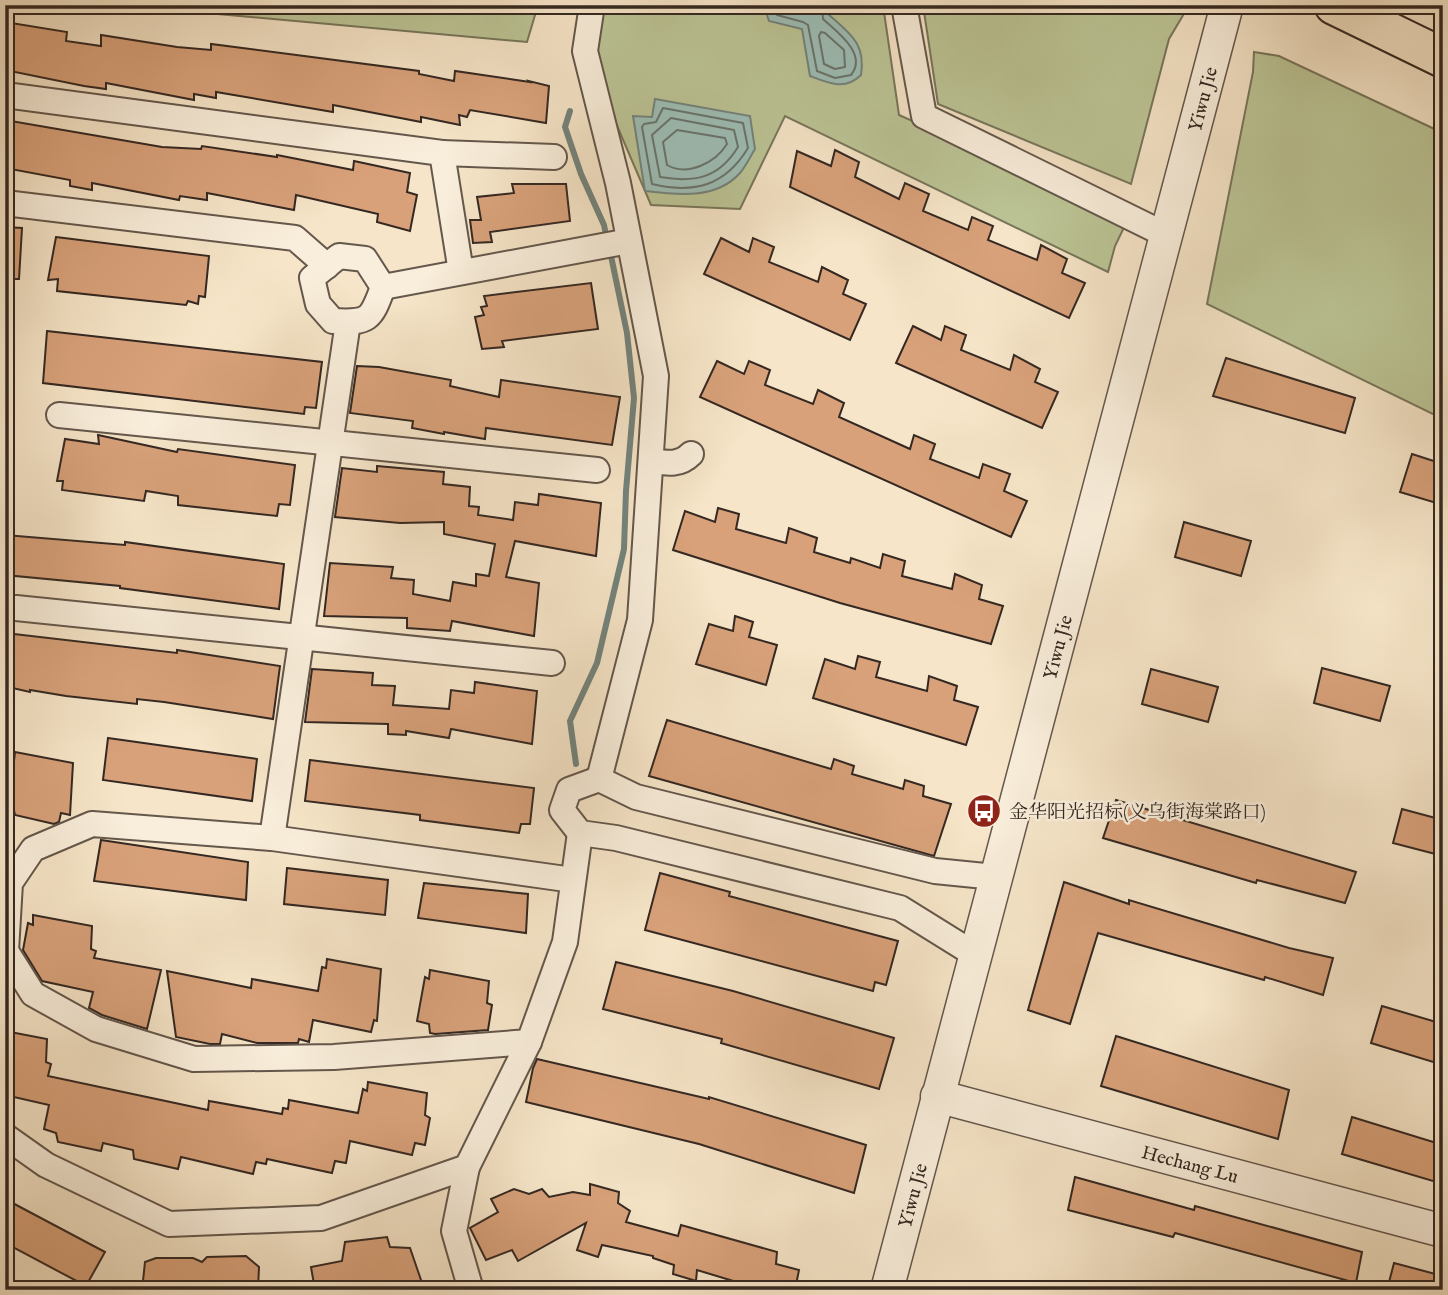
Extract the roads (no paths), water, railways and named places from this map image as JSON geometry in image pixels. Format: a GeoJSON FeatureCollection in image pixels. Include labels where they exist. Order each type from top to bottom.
{"type":"FeatureCollection","features":[{"type":"Feature","properties":{"kind":"main road"},"geometry":{"type":"LineString","coordinates":[[1334,5],[1443,58]]}},
{"type":"Feature","properties":{"kind":"street"},"geometry":{"type":"LineString","coordinates":[[592,5],[585,51],[618,183],[656,376],[640,620],[599,779]]}},
{"type":"Feature","properties":{"kind":"street"},"geometry":{"type":"LineString","coordinates":[[904,5],[924,117],[1166,235]]}},
{"type":"Feature","properties":{"kind":"street","name":"Yiwu Jie"},"geometry":{"type":"LineString","coordinates":[[887,1290],[1227,5]]}},
{"type":"Feature","properties":{"kind":"street"},"geometry":{"type":"LineString","coordinates":[[5,95],[442,153],[554,157]]}},
{"type":"Feature","properties":{"kind":"street"},"geometry":{"type":"LineString","coordinates":[[442,153],[461,272]]}},
{"type":"Feature","properties":{"kind":"street"},"geometry":{"type":"LineString","coordinates":[[446,178],[499,155]]}},
{"type":"Feature","properties":{"kind":"street"},"geometry":{"type":"LineString","coordinates":[[5,203],[295,238],[327,266]]}},
{"type":"Feature","properties":{"kind":"street"},"geometry":{"type":"LineString","coordinates":[[383,287],[629,241]]}},
{"type":"Feature","properties":{"kind":"street"},"geometry":{"type":"LineString","coordinates":[[339,256],[365,259],[383,287],[374,311],[359,322],[333,321],[318,304],[312,278],[339,256]]}},
{"type":"Feature","properties":{"kind":"street"},"geometry":{"type":"LineString","coordinates":[[272,838],[348,322]]}},
{"type":"Feature","properties":{"kind":"street"},"geometry":{"type":"LineString","coordinates":[[59,415],[597,470]]}},
{"type":"Feature","properties":{"kind":"street"},"geometry":{"type":"LineString","coordinates":[[651,461],[674,464],[684,461],[691,454]]}},
{"type":"Feature","properties":{"kind":"street"},"geometry":{"type":"LineString","coordinates":[[16,608],[552,663]]}},
{"type":"Feature","properties":{"kind":"street"},"geometry":{"type":"LineString","coordinates":[[974,954],[900,908],[616,838],[580,833],[562,810],[569,790],[599,779],[649,801],[935,871],[995,877]]}},
{"type":"Feature","properties":{"kind":"street"},"geometry":{"type":"LineString","coordinates":[[528,1042],[334,1057],[194,1059],[96,1029],[33,994],[6,951],[10,883],[33,849],[92,824],[272,838],[573,880]]}},
{"type":"Feature","properties":{"kind":"street"},"geometry":{"type":"LineString","coordinates":[[471,1290],[454,1231],[467,1167],[528,1042],[565,942],[580,833]]}},
{"type":"Feature","properties":{"kind":"street","name":"Hechang Lu"},"geometry":{"type":"LineString","coordinates":[[937,1096],[1443,1231]]}},
{"type":"Feature","properties":{"kind":"street"},"geometry":{"type":"LineString","coordinates":[[5,1136],[46,1165],[169,1224],[321,1218],[467,1167]]}},
{"type":"Feature","properties":{"kind":"water"},"geometry":{"type":"Polygon","coordinates":[[[771,5],[829,5],[828,14],[859,47],[861,75],[843,84],[810,76],[802,29],[769,21],[766,12],[771,5]]]}},
{"type":"Feature","properties":{"kind":"water"},"geometry":{"type":"Polygon","coordinates":[[[655,99],[750,116],[755,149],[740,173],[720,188],[708,192],[670,194],[645,191],[633,116],[652,117],[655,99]]]}},
{"type":"Feature","properties":{"kind":"waterway"},"geometry":{"type":"LineString","coordinates":[[570,111],[565,127],[581,174],[604,225],[607,240]]}},
{"type":"Feature","properties":{"kind":"waterway"},"geometry":{"type":"LineString","coordinates":[[576,764],[570,721],[597,663],[624,549],[634,398],[627,333],[610,251]]}},
{"type":"Feature","properties":{"kind":"place","name":"金华阳光招标(义乌街海棠路口)"},"geometry":{"type":"Point","coordinates":[984,811]}}]}
